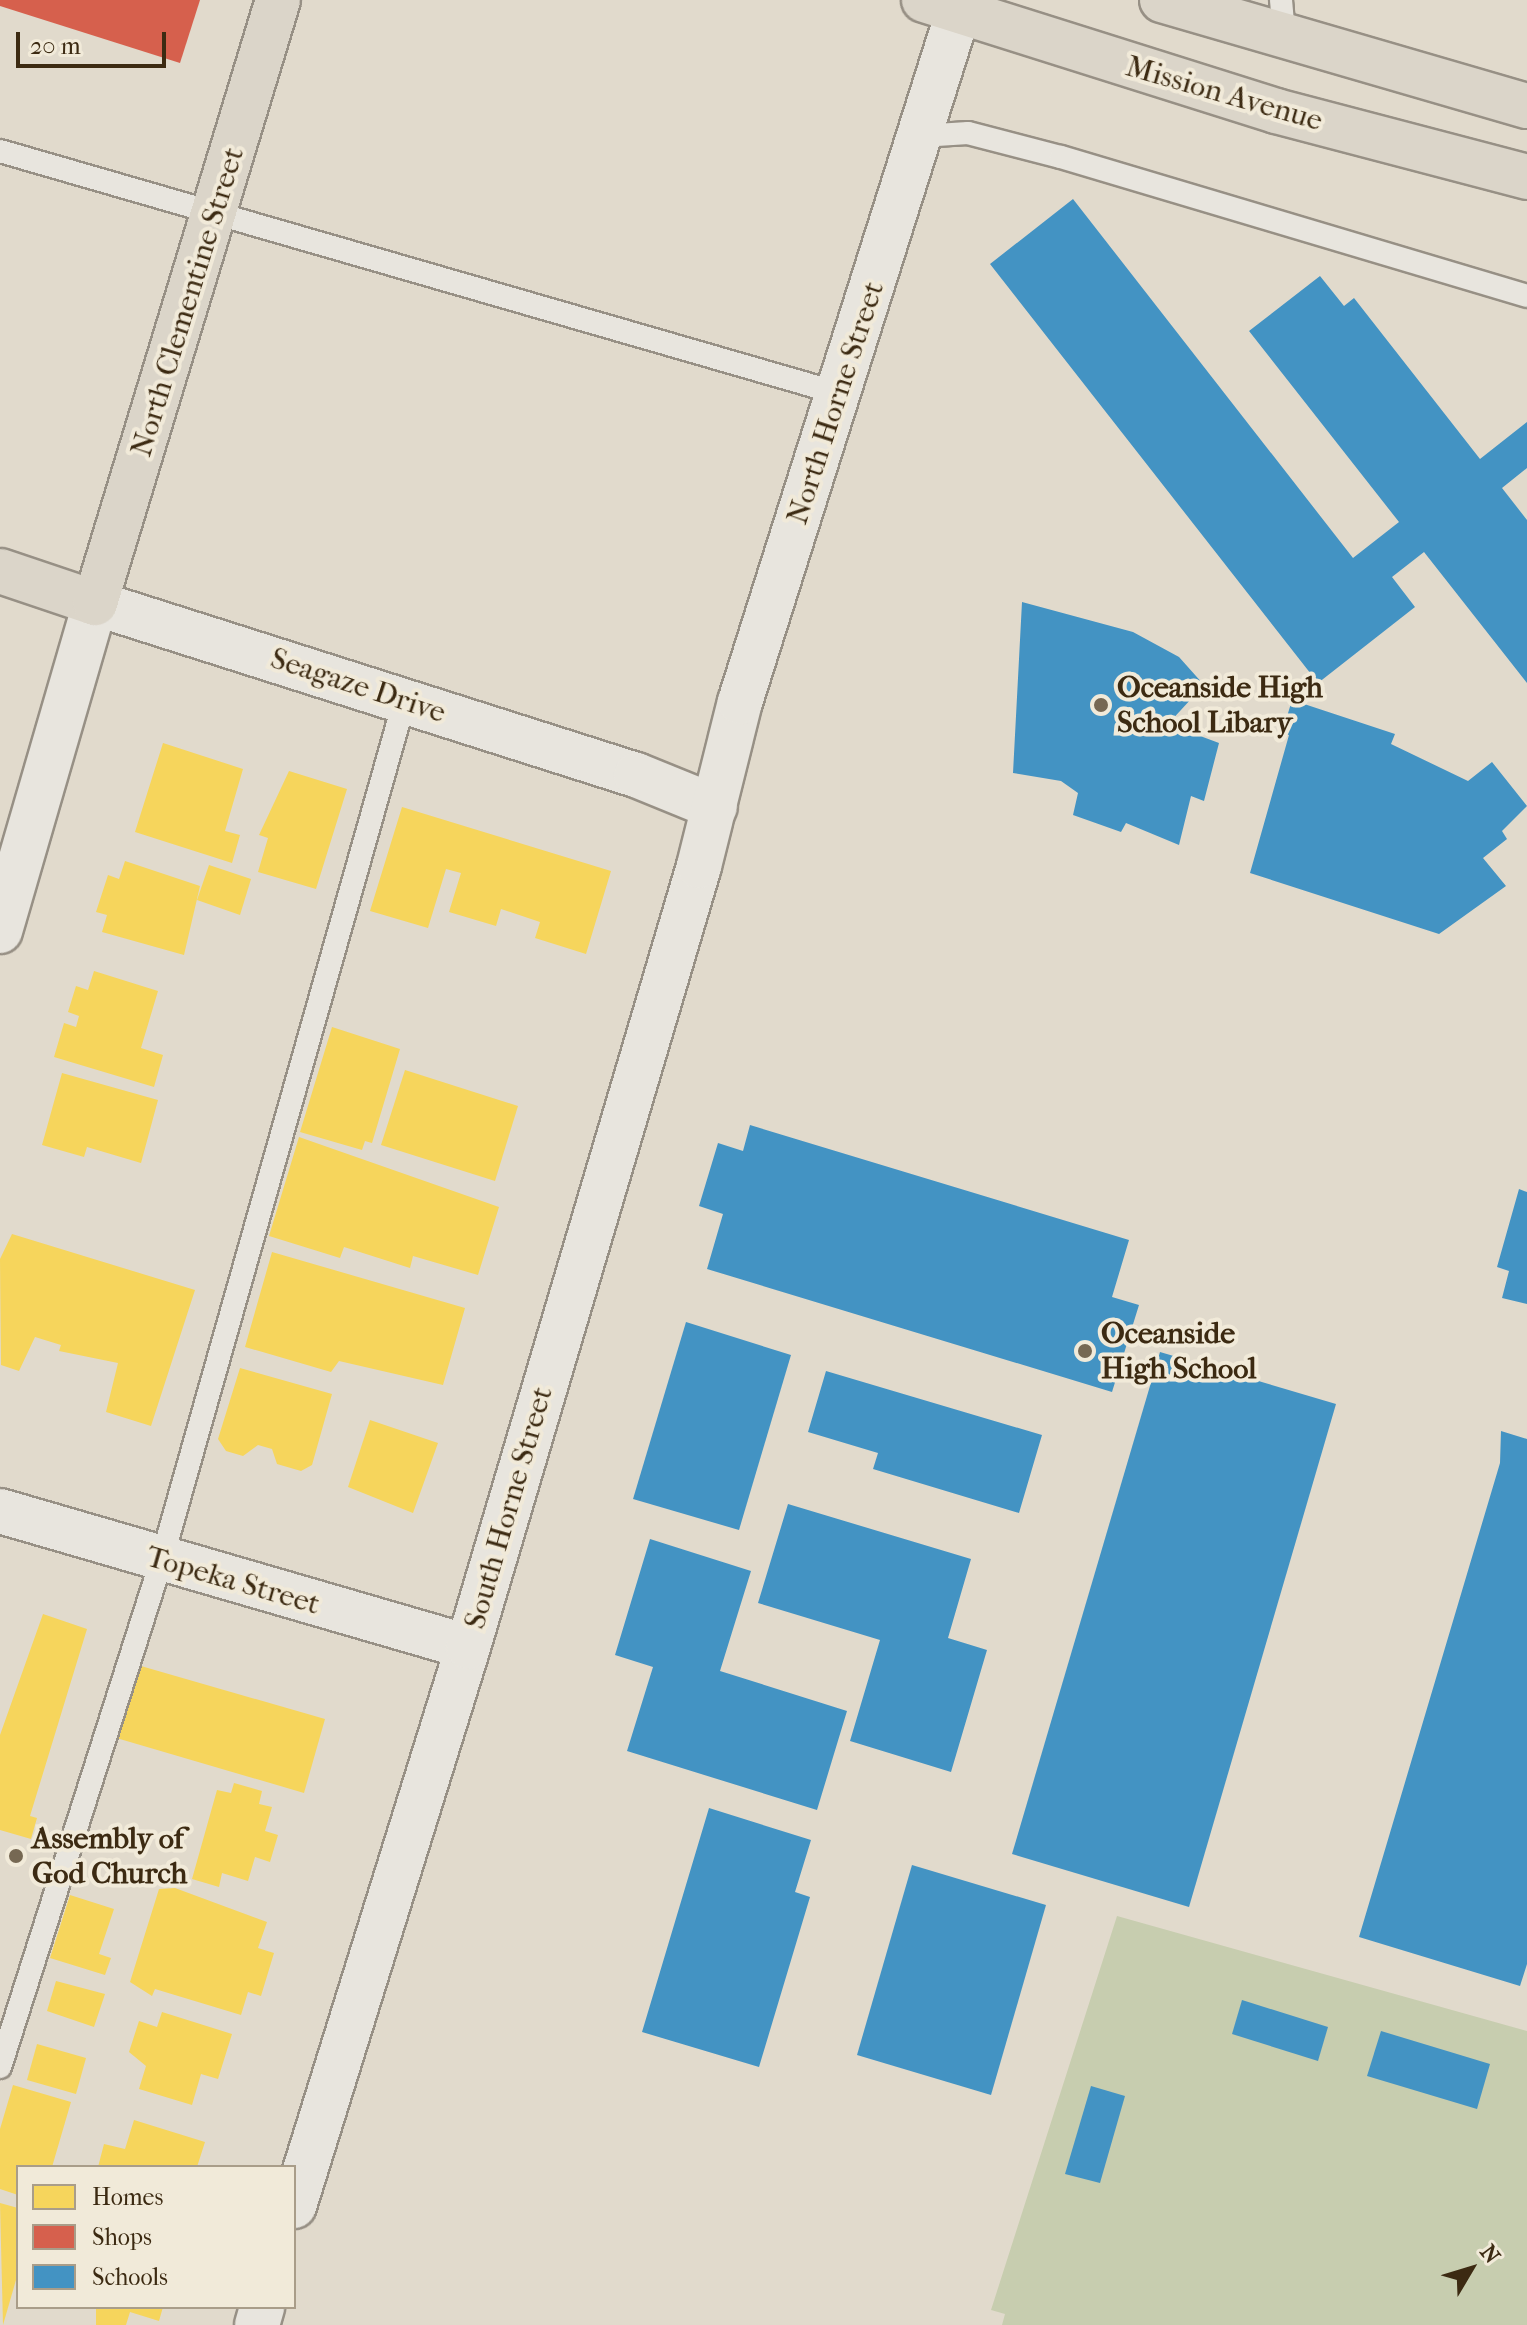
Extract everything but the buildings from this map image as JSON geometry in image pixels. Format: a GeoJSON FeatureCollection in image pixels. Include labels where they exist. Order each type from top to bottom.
{"type":"FeatureCollection","features":[{"type":"Feature","properties":{"kind":"main road","name":"North Clementine Street"},"geometry":{"type":"LineString","coordinates":[[95,603],[118,539],[278,0]]}},
{"type":"Feature","properties":{"kind":"main road"},"geometry":{"type":"LineString","coordinates":[[1162,0],[1282,17],[1527,106]]}},
{"type":"Feature","properties":{"kind":"main road","name":"Mission Avenue"},"geometry":{"type":"LineString","coordinates":[[948,4],[1276,111],[1527,177]]}},
{"type":"Feature","properties":{"kind":"main road"},"geometry":{"type":"LineString","coordinates":[[0,564],[33,568],[78,561],[118,539]]}},
{"type":"Feature","properties":{"kind":"main road","name":"Seagaze Drive"},"geometry":{"type":"LineString","coordinates":[[0,571],[95,603]]}},
{"type":"Feature","properties":{"kind":"street","name":"North Horne Street"},"geometry":{"type":"LineString","coordinates":[[715,807],[740,702],[921,136],[948,4]]}},
{"type":"Feature","properties":{"kind":"street","name":"Seagaze Drive"},"geometry":{"type":"LineString","coordinates":[[95,603],[404,702],[715,807]]}},
{"type":"Feature","properties":{"kind":"street"},"geometry":{"type":"LineString","coordinates":[[0,931],[95,603]]}},
{"type":"Feature","properties":{"kind":"street","name":"South Horne Street"},"geometry":{"type":"LineString","coordinates":[[296,2200],[468,1647],[715,807]]}},
{"type":"Feature","properties":{"kind":"street","name":"Topeka Street"},"geometry":{"type":"LineString","coordinates":[[0,1511],[161,1562],[468,1647]]}},
{"type":"Feature","properties":{"kind":"lane"},"geometry":{"type":"LineString","coordinates":[[921,136],[968,133],[1015,145],[1527,296]]}},
{"type":"Feature","properties":{"kind":"lane"},"geometry":{"type":"LineString","coordinates":[[0,151],[838,393]]}},
{"type":"Feature","properties":{"kind":"lane"},"geometry":{"type":"LineString","coordinates":[[0,2067],[161,1562],[404,702]]}},
{"type":"Feature","properties":{"kind":"green space"},"geometry":{"type":"Polygon","coordinates":[[[1117,1916],[1527,2031],[1527,2325],[1002,2325],[1005,2314],[991,2310],[1117,1916]]]}},
{"type":"Feature","properties":{"kind":"place","name":"Oceanside High School Libary"},"geometry":{"type":"Point","coordinates":[1101,705]}},
{"type":"Feature","properties":{"kind":"place","name":"Oceanside High School"},"geometry":{"type":"Point","coordinates":[1085,1351]}},
{"type":"Feature","properties":{"kind":"place","name":"Assembly of God Church"},"geometry":{"type":"Point","coordinates":[16,1856]}}]}
